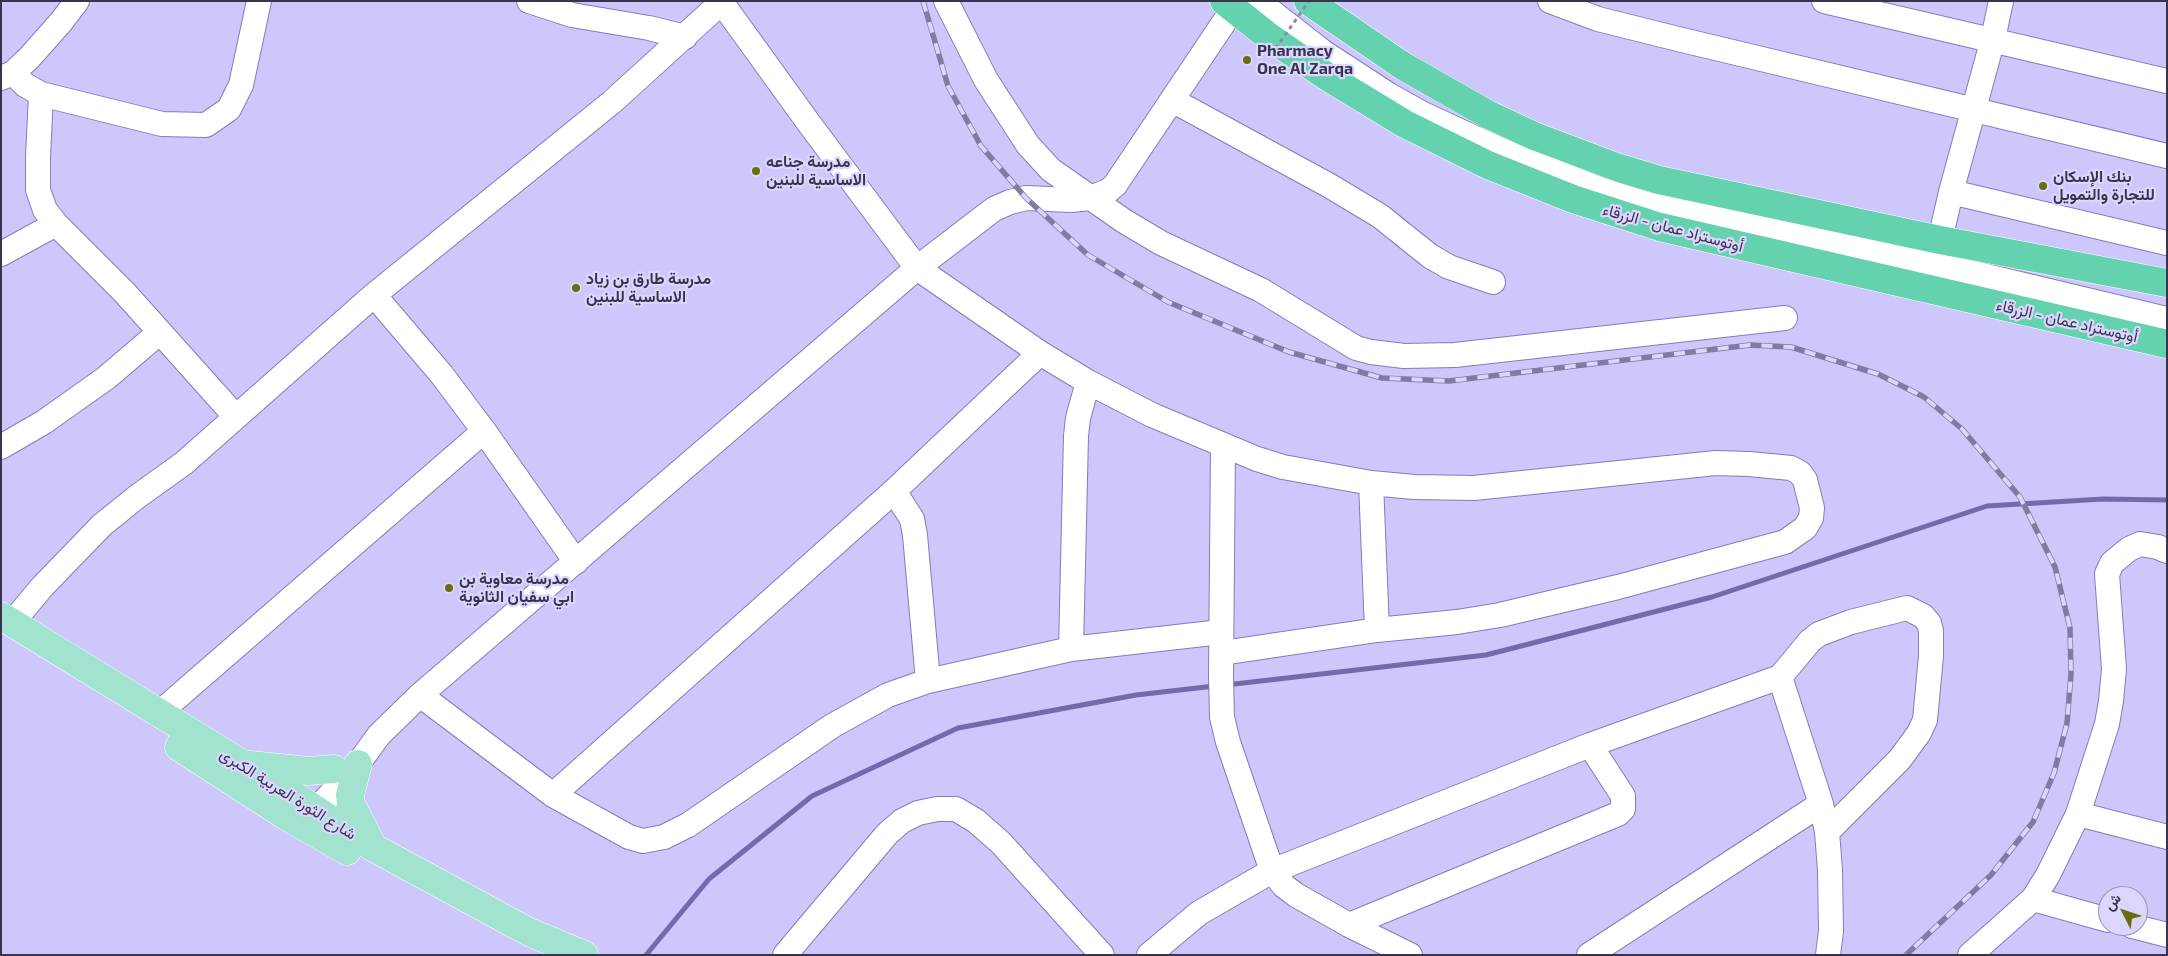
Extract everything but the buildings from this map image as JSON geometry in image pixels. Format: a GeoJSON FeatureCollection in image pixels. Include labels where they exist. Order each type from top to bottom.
{"type":"FeatureCollection","features":[{"type":"Feature","properties":{"kind":"highway"},"geometry":{"type":"LineString","coordinates":[[1308,1],[1366,43],[1445,92],[1498,119],[1580,154],[1659,180],[1940,240],[2167,282]]}},
{"type":"Feature","properties":{"kind":"highway","name":"أوتوستراد عمان - الزرقاء"},"geometry":{"type":"LineString","coordinates":[[1238,4],[1268,36],[1326,76],[1405,124],[1488,165],[1573,199],[1660,227],[2167,344]]}},
{"type":"Feature","properties":{"kind":"main road","name":"شارع الثورة العربية الكبرى"},"geometry":{"type":"LineString","coordinates":[[5,624],[242,764],[301,813],[374,848],[521,928],[584,955]]}},
{"type":"Feature","properties":{"kind":"main road","name":"شارع الثورة العربية الكبرى"},"geometry":{"type":"LineString","coordinates":[[5,624],[471,922],[539,955]]}},
{"type":"Feature","properties":{"kind":"main road"},"geometry":{"type":"LineString","coordinates":[[242,764],[309,771],[346,767],[354,813],[374,848]]}},
{"type":"Feature","properties":{"kind":"street"},"geometry":{"type":"LineString","coordinates":[[76,1],[49,37],[7,76],[41,94],[162,124],[206,125],[229,109],[241,85],[259,1]]}},
{"type":"Feature","properties":{"kind":"street"},"geometry":{"type":"LineString","coordinates":[[528,1],[572,15],[649,28],[685,37]]}},
{"type":"Feature","properties":{"kind":"street"},"geometry":{"type":"LineString","coordinates":[[946,1],[986,80],[1028,145],[1051,170],[1090,198],[1161,243],[1261,290],[1356,348],[1404,356],[1455,354],[1785,318]]}},
{"type":"Feature","properties":{"kind":"street"},"geometry":{"type":"LineString","coordinates":[[1274,1],[1333,46],[1424,103],[1513,145],[1605,181],[1652,196],[1771,223],[1941,255],[2167,308]]}},
{"type":"Feature","properties":{"kind":"street"},"geometry":{"type":"LineString","coordinates":[[1550,1],[1602,10],[1974,110],[2167,156]]}},
{"type":"Feature","properties":{"kind":"street"},"geometry":{"type":"LineString","coordinates":[[1824,1],[2167,81]]}},
{"type":"Feature","properties":{"kind":"street"},"geometry":{"type":"LineString","coordinates":[[1940,240],[1951,192],[1993,39],[2001,1]]}},
{"type":"Feature","properties":{"kind":"street"},"geometry":{"type":"LineString","coordinates":[[5,624],[102,525],[138,496],[170,475],[374,295],[612,102],[723,2],[808,122],[917,268],[1040,353],[1088,382],[1152,415],[1223,446],[1283,467],[1370,483],[1414,487],[1474,488],[1716,463],[1749,464],[1790,468],[1800,472],[1805,480],[1812,508],[1811,518],[1805,528],[1785,542],[1618,587],[1500,615],[1457,622],[1377,630],[1221,653],[1071,649],[928,681],[888,695],[832,726],[688,825],[664,837],[644,842],[629,838],[553,795],[420,695]]}},
{"type":"Feature","properties":{"kind":"street"},"geometry":{"type":"LineString","coordinates":[[301,813],[420,695],[917,268],[994,209],[1010,202],[1026,198],[1071,200],[1090,198],[1108,191],[1115,185],[1238,4],[1323,52],[1389,95],[1424,114],[1503,152],[1599,189],[1650,206],[1969,272],[2167,318]]}},
{"type":"Feature","properties":{"kind":"street"},"geometry":{"type":"LineString","coordinates":[[41,94],[38,190],[45,210],[56,224],[160,332],[236,417]]}},
{"type":"Feature","properties":{"kind":"street"},"geometry":{"type":"LineString","coordinates":[[1172,100],[1330,186],[1380,216],[1430,256],[1449,267],[1493,282]]}},
{"type":"Feature","properties":{"kind":"street"},"geometry":{"type":"LineString","coordinates":[[1951,192],[2167,243]]}},
{"type":"Feature","properties":{"kind":"street"},"geometry":{"type":"LineString","coordinates":[[1,254],[56,224]]}},
{"type":"Feature","properties":{"kind":"street"},"geometry":{"type":"LineString","coordinates":[[374,295],[442,375],[484,431],[576,562]]}},
{"type":"Feature","properties":{"kind":"street"},"geometry":{"type":"LineString","coordinates":[[1,448],[44,422],[106,378],[160,332]]}},
{"type":"Feature","properties":{"kind":"street"},"geometry":{"type":"LineString","coordinates":[[553,795],[894,491],[1040,353]]}},
{"type":"Feature","properties":{"kind":"street"},"geometry":{"type":"LineString","coordinates":[[1071,649],[1076,436],[1078,418],[1088,382]]}},
{"type":"Feature","properties":{"kind":"street"},"geometry":{"type":"LineString","coordinates":[[158,714],[484,431]]}},
{"type":"Feature","properties":{"kind":"street"},"geometry":{"type":"LineString","coordinates":[[1223,446],[1222,717],[1228,742],[1272,871],[1284,886],[1296,895],[1398,953]]}},
{"type":"Feature","properties":{"kind":"street"},"geometry":{"type":"LineString","coordinates":[[1370,483],[1377,630]]}},
{"type":"Feature","properties":{"kind":"street"},"geometry":{"type":"LineString","coordinates":[[894,491],[912,519],[915,535],[928,681]]}},
{"type":"Feature","properties":{"kind":"street"},"geometry":{"type":"LineString","coordinates":[[1970,955],[2033,900],[2048,875],[2078,814],[2108,724],[2114,669],[2107,574],[2112,563],[2128,548],[2140,544],[2158,547],[2167,551]]}},
{"type":"Feature","properties":{"kind":"street"},"geometry":{"type":"LineString","coordinates":[[1149,955],[1199,913],[1272,871],[1590,745],[1780,677],[1810,641],[1819,634],[1851,622],[1907,608],[1923,616],[1929,623],[1931,631],[1931,656],[1925,720],[1919,734],[1900,759],[1827,832]]}},
{"type":"Feature","properties":{"kind":"street"},"geometry":{"type":"LineString","coordinates":[[1780,677],[1821,804],[1827,832],[1831,931],[1828,955]]}},
{"type":"Feature","properties":{"kind":"street"},"geometry":{"type":"LineString","coordinates":[[1349,925],[1618,814],[1623,809],[1625,803],[1623,796],[1590,745]]}},
{"type":"Feature","properties":{"kind":"street"},"geometry":{"type":"LineString","coordinates":[[1590,955],[1821,804]]}},
{"type":"Feature","properties":{"kind":"street"},"geometry":{"type":"LineString","coordinates":[[785,955],[887,834],[902,821],[918,813],[937,809],[956,809],[976,821],[1001,843],[1102,955]]}},
{"type":"Feature","properties":{"kind":"street"},"geometry":{"type":"LineString","coordinates":[[2078,814],[2167,837]]}},
{"type":"Feature","properties":{"kind":"street"},"geometry":{"type":"LineString","coordinates":[[2033,900],[2098,917]]}},
{"type":"Feature","properties":{"kind":"street"},"geometry":{"type":"LineString","coordinates":[[2148,930],[2167,935]]}},
{"type":"Feature","properties":{"kind":"path"},"geometry":{"type":"LineString","coordinates":[[1271,55],[1308,1]]}},
{"type":"Feature","properties":{"kind":"waterway"},"geometry":{"type":"LineString","coordinates":[[1226,685],[1486,655],[1712,597],[1987,506],[2103,499],[2167,500]]}},
{"type":"Feature","properties":{"kind":"waterway"},"geometry":{"type":"LineString","coordinates":[[646,955],[709,879],[812,796],[958,728],[1136,695],[1215,686]]}},
{"type":"Feature","properties":{"kind":"railway"},"geometry":{"type":"LineString","coordinates":[[923,1],[948,86],[981,146],[1026,198],[1088,255],[1168,302],[1289,352],[1382,378],[1449,381],[1750,345],[1791,347],[1878,374],[1924,397],[1962,429],[2020,497],[2055,567],[2070,628],[2071,674],[2067,723],[2054,773],[2033,822],[1991,875],[1906,955]]}},
{"type":"Feature","properties":{"kind":"place","name":"Pharmacy One Al Zarqa"},"geometry":{"type":"Point","coordinates":[1247,60]}},
{"type":"Feature","properties":{"kind":"place","name":"مدرسة جناعه الاساسية للبنين"},"geometry":{"type":"Point","coordinates":[756,171]}},
{"type":"Feature","properties":{"kind":"place","name":"بنك الإسكان للتجارة والتمويل"},"geometry":{"type":"Point","coordinates":[2043,186]}},
{"type":"Feature","properties":{"kind":"place","name":"مدرسة طارق بن زياد الاساسية للبنين"},"geometry":{"type":"Point","coordinates":[576,288]}},
{"type":"Feature","properties":{"kind":"place","name":"مدرسة معاوية بن ابي سفيان الثانوية"},"geometry":{"type":"Point","coordinates":[449,588]}}]}
